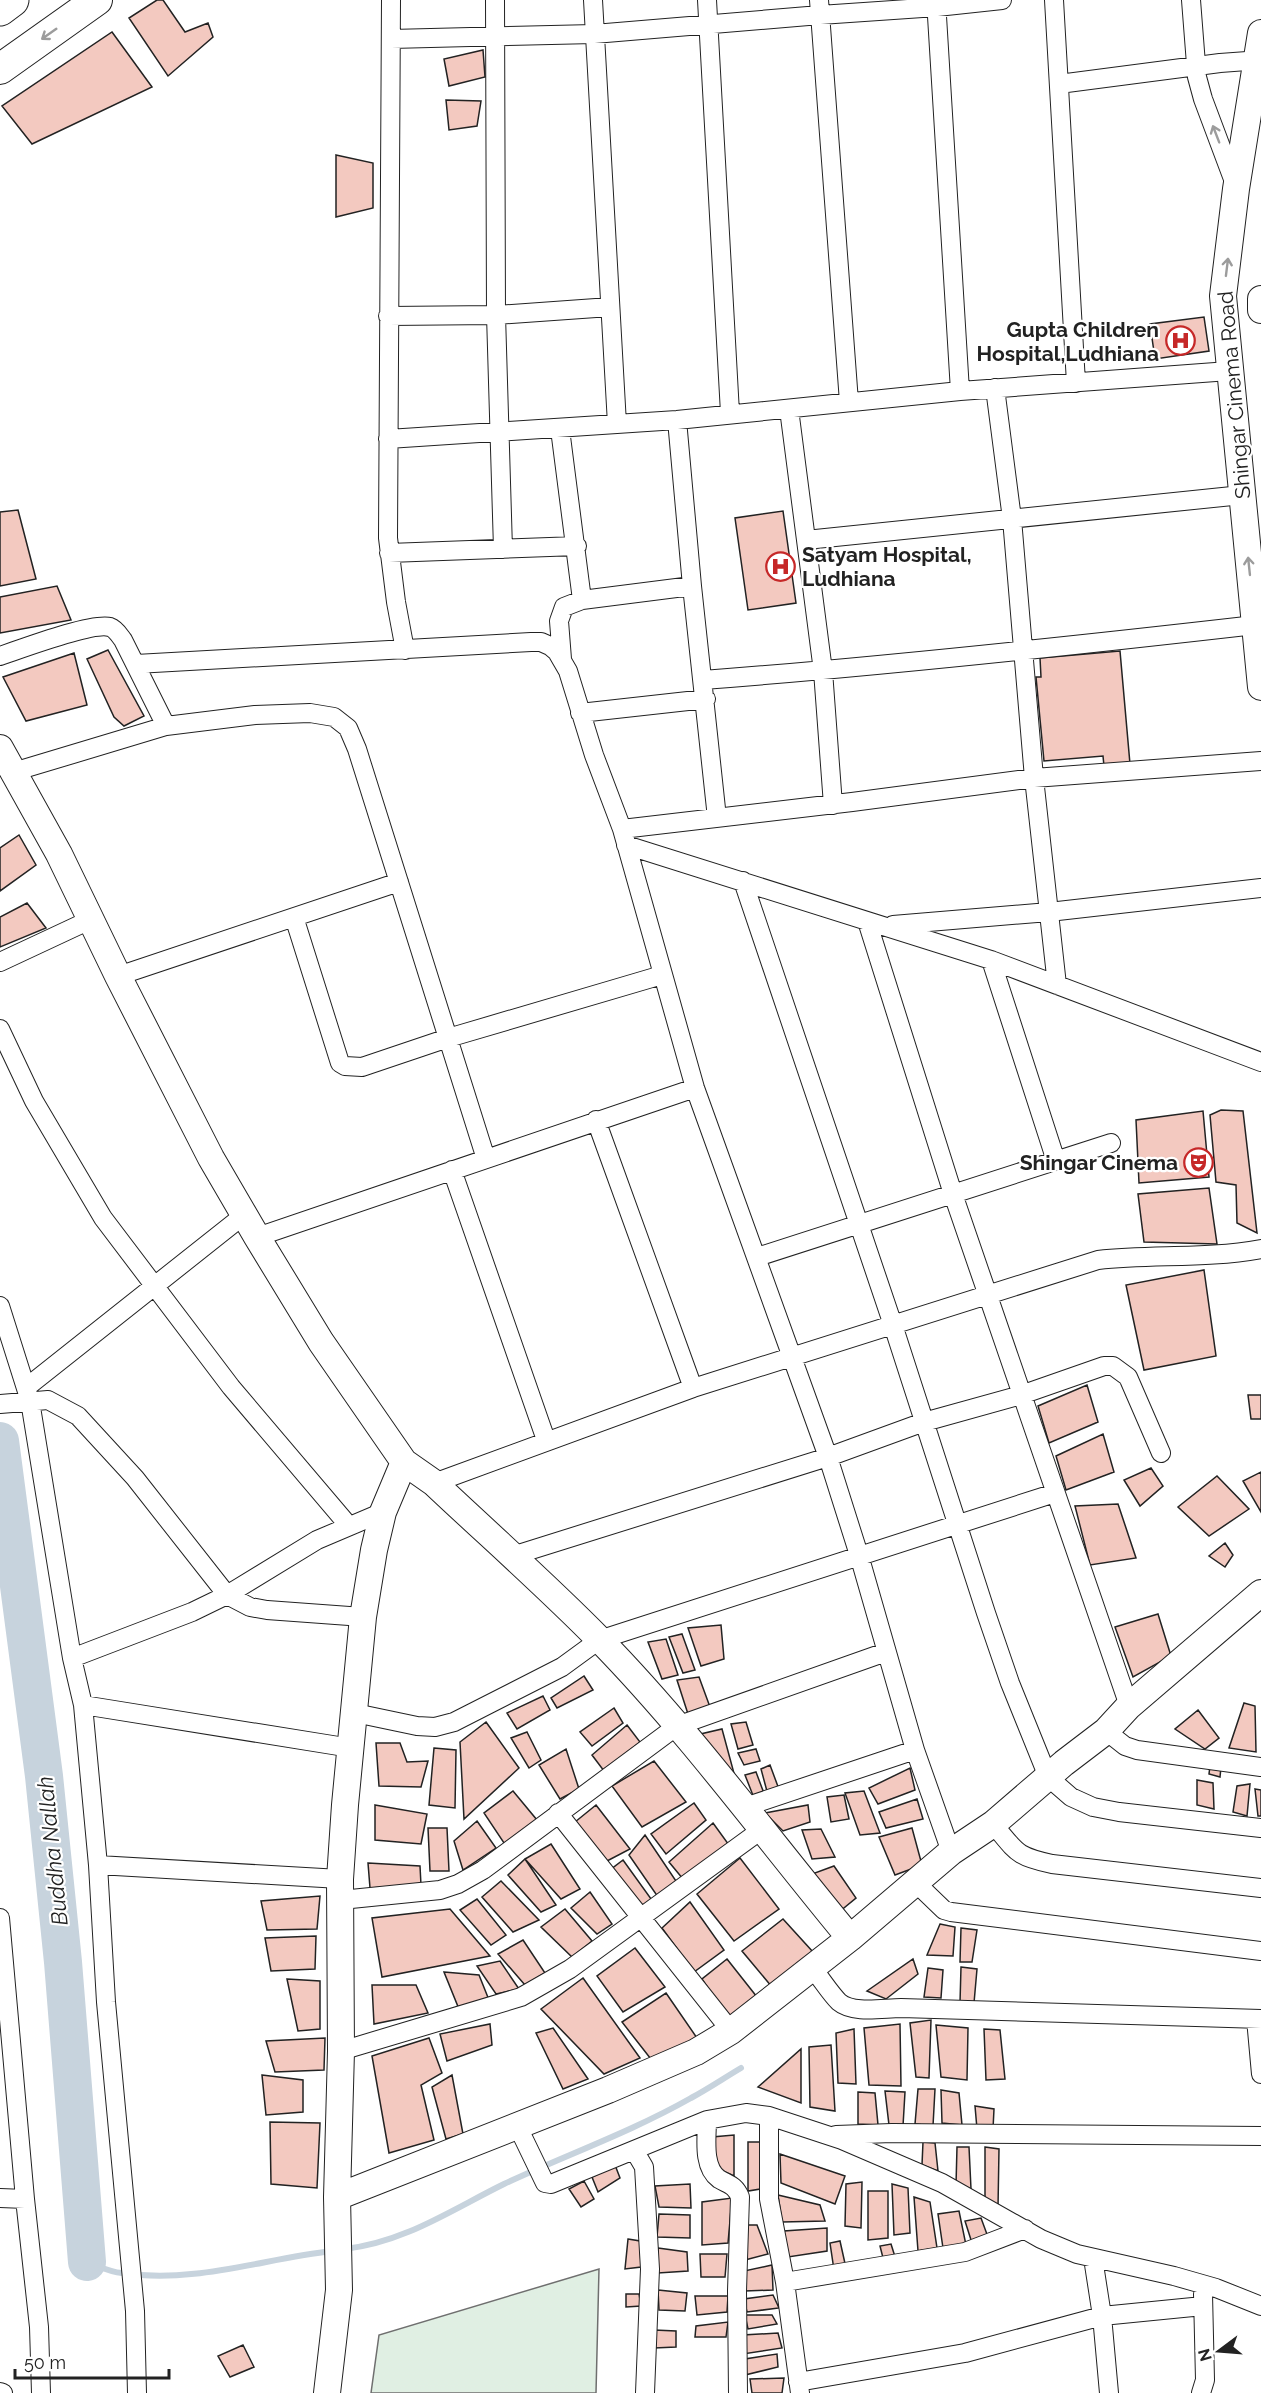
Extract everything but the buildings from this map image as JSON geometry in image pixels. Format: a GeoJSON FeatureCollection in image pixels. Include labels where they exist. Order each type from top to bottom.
{"type":"FeatureCollection","features":[{"type":"Feature","properties":{"kind":"highway"},"geometry":{"type":"LineString","coordinates":[[0,9],[12,0]]}},
{"type":"Feature","properties":{"kind":"main road"},"geometry":{"type":"LineString","coordinates":[[0,69],[97,0]]}},
{"type":"Feature","properties":{"kind":"street"},"geometry":{"type":"LineString","coordinates":[[391,0],[388,316],[389,553],[405,650]]}},
{"type":"Feature","properties":{"kind":"street"},"geometry":{"type":"LineString","coordinates":[[495,0],[496,315],[503,549]]}},
{"type":"Feature","properties":{"kind":"street"},"geometry":{"type":"LineString","coordinates":[[593,0],[617,424]]}},
{"type":"Feature","properties":{"kind":"street"},"geometry":{"type":"LineString","coordinates":[[707,0],[730,413]]}},
{"type":"Feature","properties":{"kind":"street"},"geometry":{"type":"LineString","coordinates":[[391,39],[594,34],[710,25],[820,7],[1002,0]]}},
{"type":"Feature","properties":{"kind":"street"},"geometry":{"type":"LineString","coordinates":[[1054,0],[1076,383]]}},
{"type":"Feature","properties":{"kind":"street"},"geometry":{"type":"LineString","coordinates":[[1191,0],[1195,67],[1203,99],[1236,189]]}},
{"type":"Feature","properties":{"kind":"street"},"geometry":{"type":"LineString","coordinates":[[936,4],[960,391]]}},
{"type":"Feature","properties":{"kind":"street"},"geometry":{"type":"LineString","coordinates":[[820,7],[849,402]]}},
{"type":"Feature","properties":{"kind":"street","name":"Shingar Cinema Road"},"geometry":{"type":"LineString","coordinates":[[1261,33],[1259,60],[1236,189],[1223,296],[1229,371],[1256,611],[1261,687]]}},
{"type":"Feature","properties":{"kind":"street"},"geometry":{"type":"LineString","coordinates":[[1059,84],[1259,60]]}},
{"type":"Feature","properties":{"kind":"street","name":"Shingar Cinema Road"},"geometry":{"type":"LineString","coordinates":[[1261,299],[1261,310]]}},
{"type":"Feature","properties":{"kind":"street"},"geometry":{"type":"LineString","coordinates":[[388,316],[496,315],[610,308]]}},
{"type":"Feature","properties":{"kind":"street"},"geometry":{"type":"LineString","coordinates":[[388,439],[677,420],[960,391],[1229,371]]}},
{"type":"Feature","properties":{"kind":"street"},"geometry":{"type":"LineString","coordinates":[[994,388],[1012,519],[1034,778],[1057,985]]}},
{"type":"Feature","properties":{"kind":"street"},"geometry":{"type":"LineString","coordinates":[[789,409],[823,671],[833,805]]}},
{"type":"Feature","properties":{"kind":"street"},"geometry":{"type":"LineString","coordinates":[[677,420],[717,818]]}},
{"type":"Feature","properties":{"kind":"street"},"geometry":{"type":"LineString","coordinates":[[560,429],[577,546],[582,600]]}},
{"type":"Feature","properties":{"kind":"street"},"geometry":{"type":"LineString","coordinates":[[806,540],[1242,495]]}},
{"type":"Feature","properties":{"kind":"street"},"geometry":{"type":"LineString","coordinates":[[389,553],[577,546]]}},
{"type":"Feature","properties":{"kind":"street"},"geometry":{"type":"LineString","coordinates":[[692,586],[582,600],[564,607],[560,614],[562,659],[624,837],[695,1088],[828,1457],[860,1555],[915,1750],[951,1852]]}},
{"type":"Feature","properties":{"kind":"street"},"geometry":{"type":"LineString","coordinates":[[704,680],[823,671],[1023,651],[1256,611]]}},
{"type":"Feature","properties":{"kind":"street"},"geometry":{"type":"LineString","coordinates":[[0,656],[91,628],[109,627],[116,630],[123,640],[166,726]]}},
{"type":"Feature","properties":{"kind":"street"},"geometry":{"type":"LineString","coordinates":[[136,664],[542,642],[550,646],[562,659]]}},
{"type":"Feature","properties":{"kind":"street"},"geometry":{"type":"LineString","coordinates":[[580,713],[705,699]]}},
{"type":"Feature","properties":{"kind":"street"},"geometry":{"type":"LineString","coordinates":[[14,772],[166,726],[255,715],[310,713],[334,717],[348,728],[357,749],[486,1159]]}},
{"type":"Feature","properties":{"kind":"street"},"geometry":{"type":"LineString","coordinates":[[0,748],[59,854],[211,1158],[256,1237],[321,1342],[404,1462],[434,1483],[599,1640],[677,1726],[850,1938]]}},
{"type":"Feature","properties":{"kind":"street"},"geometry":{"type":"LineString","coordinates":[[624,837],[717,818],[1034,778],[1261,761]]}},
{"type":"Feature","properties":{"kind":"street"},"geometry":{"type":"LineString","coordinates":[[624,837],[743,881],[991,960],[1261,1062]]}},
{"type":"Feature","properties":{"kind":"street"},"geometry":{"type":"LineString","coordinates":[[743,881],[893,1325],[1010,1683],[1053,1781],[1071,1797],[1093,1807],[1261,1828]]}},
{"type":"Feature","properties":{"kind":"street"},"geometry":{"type":"LineString","coordinates":[[118,975],[399,882]]}},
{"type":"Feature","properties":{"kind":"street"},"geometry":{"type":"LineString","coordinates":[[875,923],[1049,912],[1261,888]]}},
{"type":"Feature","properties":{"kind":"street"},"geometry":{"type":"LineString","coordinates":[[294,917],[340,1062],[345,1066],[362,1067],[448,1038],[662,975]]}},
{"type":"Feature","properties":{"kind":"street"},"geometry":{"type":"LineString","coordinates":[[0,962],[92,919]]}},
{"type":"Feature","properties":{"kind":"street"},"geometry":{"type":"LineString","coordinates":[[875,923],[953,1194],[1129,1706]]}},
{"type":"Feature","properties":{"kind":"street"},"geometry":{"type":"LineString","coordinates":[[991,960],[1056,1161]]}},
{"type":"Feature","properties":{"kind":"street"},"geometry":{"type":"LineString","coordinates":[[0,1029],[34,1101],[103,1218],[231,1387],[349,1526]]}},
{"type":"Feature","properties":{"kind":"street"},"geometry":{"type":"LineString","coordinates":[[256,1237],[695,1088]]}},
{"type":"Feature","properties":{"kind":"street"},"geometry":{"type":"LineString","coordinates":[[596,1120],[693,1388]]}},
{"type":"Feature","properties":{"kind":"street"},"geometry":{"type":"LineString","coordinates":[[757,1257],[1111,1143]]}},
{"type":"Feature","properties":{"kind":"street"},"geometry":{"type":"LineString","coordinates":[[452,1170],[546,1440]]}},
{"type":"Feature","properties":{"kind":"street"},"geometry":{"type":"LineString","coordinates":[[0,1404],[25,1396],[154,1286],[244,1215]]}},
{"type":"Feature","properties":{"kind":"street"},"geometry":{"type":"LineString","coordinates":[[434,1483],[546,1440],[693,1388],[1098,1260],[1132,1256],[1225,1255],[1261,1249]]}},
{"type":"Feature","properties":{"kind":"street"},"geometry":{"type":"LineString","coordinates":[[0,1306],[25,1396],[72,1658],[83,1705],[98,1865],[106,2002],[135,2311],[137,2393]]}},
{"type":"Feature","properties":{"kind":"street"},"geometry":{"type":"LineString","coordinates":[[512,1556],[828,1457],[924,1422],[1021,1395],[1104,1366],[1113,1366],[1128,1377],[1161,1453]]}},
{"type":"Feature","properties":{"kind":"street"},"geometry":{"type":"LineString","coordinates":[[25,1396],[48,1400],[78,1416],[135,1478],[227,1595],[250,1607],[267,1610],[363,1617]]}},
{"type":"Feature","properties":{"kind":"street"},"geometry":{"type":"LineString","coordinates":[[327,2393],[339,2290],[340,1890],[351,1748],[363,1617],[383,1512],[404,1462]]}},
{"type":"Feature","properties":{"kind":"street"},"geometry":{"type":"LineString","coordinates":[[355,1713],[417,1726],[435,1727],[454,1722],[562,1667],[599,1640],[1055,1493]]}},
{"type":"Feature","properties":{"kind":"street"},"geometry":{"type":"LineString","coordinates":[[72,1658],[192,1612],[227,1595],[317,1540],[383,1512]]}},
{"type":"Feature","properties":{"kind":"street"},"geometry":{"type":"LineString","coordinates":[[338,2197],[608,2090],[696,2052],[819,1976],[850,1938],[922,1889],[951,1852],[997,1829],[1053,1781],[1115,1738],[1129,1706],[1261,1593]]}},
{"type":"Feature","properties":{"kind":"street"},"geometry":{"type":"LineString","coordinates":[[98,1865],[340,1890],[440,1890],[458,1884],[483,1870],[677,1726],[886,1652]]}},
{"type":"Feature","properties":{"kind":"street"},"geometry":{"type":"LineString","coordinates":[[83,1705],[351,1748]]}},
{"type":"Feature","properties":{"kind":"street"},"geometry":{"type":"LineString","coordinates":[[1115,1738],[1155,1753],[1261,1767]]}},
{"type":"Feature","properties":{"kind":"street"},"geometry":{"type":"LineString","coordinates":[[745,1807],[915,1750]]}},
{"type":"Feature","properties":{"kind":"street"},"geometry":{"type":"LineString","coordinates":[[558,1813],[643,1917],[731,2031]]}},
{"type":"Feature","properties":{"kind":"street"},"geometry":{"type":"LineString","coordinates":[[997,1829],[1019,1854],[1027,1859],[1052,1864],[1261,1888]]}},
{"type":"Feature","properties":{"kind":"street"},"geometry":{"type":"LineString","coordinates":[[341,2050],[521,1996],[570,1969],[760,1830]]}},
{"type":"Feature","properties":{"kind":"street"},"geometry":{"type":"LineString","coordinates":[[922,1889],[944,1910],[1261,1951]]}},
{"type":"Feature","properties":{"kind":"street"},"geometry":{"type":"LineString","coordinates":[[0,1918],[25,2199],[39,2326],[41,2393]]}},
{"type":"Feature","properties":{"kind":"street"},"geometry":{"type":"LineString","coordinates":[[819,1976],[840,2002],[848,2007],[860,2009],[900,2008],[1258,2019],[1261,2074]]}},
{"type":"Feature","properties":{"kind":"street"},"geometry":{"type":"LineString","coordinates":[[517,2125],[545,2183],[551,2184],[707,2120],[746,2113],[769,2116],[828,2135],[942,2183],[1041,2239],[1077,2254],[1203,2285],[1261,2306]]}},
{"type":"Feature","properties":{"kind":"street"},"geometry":{"type":"LineString","coordinates":[[769,2116],[769,2199],[785,2282],[799,2387],[965,2353],[1102,2316],[1203,2306]]}},
{"type":"Feature","properties":{"kind":"street"},"geometry":{"type":"LineString","coordinates":[[707,2120],[707,2151],[712,2172],[717,2178],[732,2184],[740,2197],[737,2291],[738,2393]]}},
{"type":"Feature","properties":{"kind":"street"},"geometry":{"type":"LineString","coordinates":[[828,2135],[891,2133],[1261,2136]]}},
{"type":"Feature","properties":{"kind":"street"},"geometry":{"type":"LineString","coordinates":[[634,2150],[644,2167],[650,2269],[645,2393]]}},
{"type":"Feature","properties":{"kind":"street"},"geometry":{"type":"LineString","coordinates":[[0,2198],[25,2199]]}},
{"type":"Feature","properties":{"kind":"street"},"geometry":{"type":"LineString","coordinates":[[785,2282],[965,2252],[1025,2229]]}},
{"type":"Feature","properties":{"kind":"street"},"geometry":{"type":"LineString","coordinates":[[1093,2258],[1102,2316],[1109,2393]]}},
{"type":"Feature","properties":{"kind":"street"},"geometry":{"type":"LineString","coordinates":[[1201,2393],[1205,2380],[1203,2285]]}},
{"type":"Feature","properties":{"kind":"green space"},"geometry":{"type":"Polygon","coordinates":[[[599,2269],[596,2393],[371,2393],[379,2335],[599,2269]]]}},
{"type":"Feature","properties":{"kind":"waterway","name":"Buddha Nallah"},"geometry":{"type":"LineString","coordinates":[[0,1441],[44,1776],[63,1962],[87,2262]]}},
{"type":"Feature","properties":{"kind":"waterway"},"geometry":{"type":"LineString","coordinates":[[345,2249],[388,2240],[427,2224],[504,2184],[622,2133],[704,2091],[741,2068]]}},
{"type":"Feature","properties":{"kind":"waterway"},"geometry":{"type":"LineString","coordinates":[[87,2262],[118,2272],[149,2276],[175,2275],[202,2273],[332,2251]]}},
{"type":"Feature","properties":{"kind":"place","name":"Gupta Children Hospital,Ludhiana"},"geometry":{"type":"Point","coordinates":[1180,341]}},
{"type":"Feature","properties":{"kind":"place","name":"Satyam Hospital, Ludhiana"},"geometry":{"type":"Point","coordinates":[781,566]}},
{"type":"Feature","properties":{"kind":"place","name":"Shingar Cinema"},"geometry":{"type":"Point","coordinates":[1199,1162]}}]}
